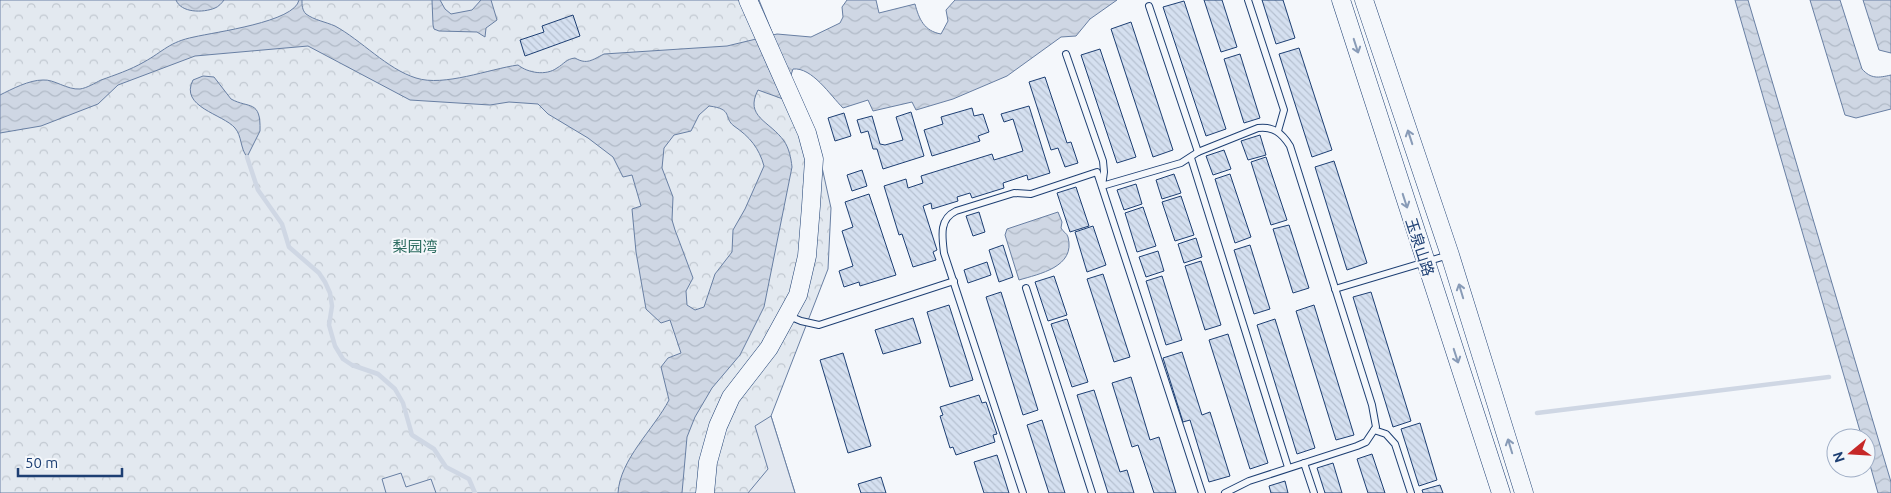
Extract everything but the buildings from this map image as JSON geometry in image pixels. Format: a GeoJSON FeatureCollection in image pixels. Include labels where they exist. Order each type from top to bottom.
{"type":"FeatureCollection","features":[{"type":"Feature","properties":{"kind":"street"},"geometry":{"type":"LineString","coordinates":[[705,493],[708,462],[731,397],[769,348],[788,315],[798,295],[807,256],[814,159],[807,133],[748,0]]}},
{"type":"Feature","properties":{"kind":"street","name":"玉泉山路"},"geometry":{"type":"LineString","coordinates":[[1341,0],[1424,262],[1501,493]]}},
{"type":"Feature","properties":{"kind":"street","name":"玉泉山路"},"geometry":{"type":"LineString","coordinates":[[1364,0],[1450,255],[1524,493]]}},
{"type":"Feature","properties":{"kind":"lane"},"geometry":{"type":"LineString","coordinates":[[1248,0],[1282,99],[1284,118],[1278,131]]}},
{"type":"Feature","properties":{"kind":"lane"},"geometry":{"type":"LineString","coordinates":[[1150,6],[1198,152]]}},
{"type":"Feature","properties":{"kind":"lane"},"geometry":{"type":"LineString","coordinates":[[1066,54],[1102,161],[1104,172],[1102,186]]}},
{"type":"Feature","properties":{"kind":"lane"},"geometry":{"type":"LineString","coordinates":[[1102,186],[1181,163],[1198,152],[1258,128],[1265,127],[1278,131],[1290,146],[1375,416],[1374,430],[1366,442],[1249,481],[1225,493]]}},
{"type":"Feature","properties":{"kind":"lane"},"geometry":{"type":"LineString","coordinates":[[1191,158],[1288,467]]}},
{"type":"Feature","properties":{"kind":"lane"},"geometry":{"type":"LineString","coordinates":[[1023,493],[954,281],[943,243],[943,223],[949,215],[1014,194],[1031,194],[1097,172],[1202,493]]}},
{"type":"Feature","properties":{"kind":"lane"},"geometry":{"type":"LineString","coordinates":[[1335,289],[1450,255]]}},
{"type":"Feature","properties":{"kind":"lane"},"geometry":{"type":"LineString","coordinates":[[788,315],[801,321],[819,325],[954,281]]}},
{"type":"Feature","properties":{"kind":"lane"},"geometry":{"type":"LineString","coordinates":[[1026,288],[1092,493]]}},
{"type":"Feature","properties":{"kind":"lane"},"geometry":{"type":"LineString","coordinates":[[1374,430],[1386,434],[1395,444],[1411,493]]}},
{"type":"Feature","properties":{"kind":"lane"},"geometry":{"type":"LineString","coordinates":[[1304,463],[1314,493]]}},
{"type":"Feature","properties":{"kind":"green space","name":"梨园湾"},"geometry":{"type":"Polygon","coordinates":[[[0,0],[759,0],[816,140],[831,208],[828,269],[771,416],[795,493],[0,493],[0,0]]]}},
{"type":"Feature","properties":{"kind":"shaded area"},"geometry":{"type":"Polygon","coordinates":[[[771,416],[795,493],[748,493],[768,469],[755,426],[771,416]]]}},
{"type":"Feature","properties":{"kind":"shaded area"},"geometry":{"type":"Polygon","coordinates":[[[401,473],[406,487],[431,479],[436,493],[386,493],[382,479],[401,473]]]}},
{"type":"Feature","properties":{"kind":"water"},"geometry":{"type":"Polygon","coordinates":[[[176,0],[224,0],[220,5],[210,10],[193,11],[187,10],[176,0]]]}},
{"type":"Feature","properties":{"kind":"water"},"geometry":{"type":"Polygon","coordinates":[[[299,0],[302,0],[302,6],[306,14],[345,32],[405,74],[427,80],[440,80],[518,65],[532,72],[542,73],[553,70],[575,58],[586,61],[593,60],[604,54],[727,46],[777,34],[811,37],[840,23],[843,17],[842,7],[847,0],[876,0],[879,13],[915,4],[923,24],[930,30],[941,34],[948,21],[946,10],[955,0],[1117,0],[1090,19],[1076,36],[1061,37],[1007,76],[953,99],[916,110],[912,102],[873,111],[868,100],[843,108],[814,77],[807,72],[793,69],[783,99],[758,90],[754,107],[756,113],[784,141],[790,153],[792,167],[764,307],[740,355],[712,388],[695,417],[687,437],[682,493],[618,493],[620,480],[631,456],[669,400],[661,367],[668,358],[681,353],[670,320],[661,323],[646,309],[636,252],[632,209],[641,206],[632,175],[623,177],[613,157],[588,138],[548,114],[538,104],[509,102],[490,105],[410,100],[308,46],[195,56],[118,85],[98,104],[41,126],[0,133],[0,95],[15,88],[32,82],[47,80],[70,88],[80,89],[139,65],[178,41],[253,25],[270,20],[294,8],[299,0]],[[709,106],[699,115],[691,131],[674,135],[664,148],[662,168],[673,197],[672,220],[693,278],[686,291],[687,305],[695,310],[704,307],[715,274],[732,252],[733,230],[745,209],[764,166],[753,143],[731,123],[727,114],[722,109],[709,106]]]}},
{"type":"Feature","properties":{"kind":"water"},"geometry":{"type":"Polygon","coordinates":[[[432,0],[440,0],[445,9],[451,14],[472,10],[481,0],[491,0],[497,20],[486,28],[485,37],[477,32],[439,31],[434,29],[433,25],[432,0]]]}},
{"type":"Feature","properties":{"kind":"water"},"geometry":{"type":"Polygon","coordinates":[[[1735,0],[1748,0],[1875,428],[1859,428],[1735,0]]]}},
{"type":"Feature","properties":{"kind":"water"},"geometry":{"type":"Polygon","coordinates":[[[1810,0],[1840,0],[1862,69],[1868,75],[1875,77],[1891,75],[1891,109],[1856,118],[1845,115],[1810,0]]]}},
{"type":"Feature","properties":{"kind":"water"},"geometry":{"type":"Polygon","coordinates":[[[1863,0],[1891,0],[1891,53],[1879,50],[1863,0]]]}},
{"type":"Feature","properties":{"kind":"water"},"geometry":{"type":"Polygon","coordinates":[[[203,76],[214,77],[231,99],[256,109],[260,121],[260,131],[247,157],[235,128],[204,109],[192,97],[190,89],[193,80],[203,76]]]}},
{"type":"Feature","properties":{"kind":"water"},"geometry":{"type":"Polygon","coordinates":[[[1058,212],[1062,222],[1061,228],[1068,237],[1069,247],[1067,256],[1054,268],[1019,280],[1005,235],[1007,229],[1058,212]]]}},
{"type":"Feature","properties":{"kind":"water"},"geometry":{"type":"Polygon","coordinates":[[[1876,431],[1891,482],[1891,493],[1878,493],[1874,478],[1876,478],[1876,431]]]}},
{"type":"Feature","properties":{"kind":"waterway"},"geometry":{"type":"LineString","coordinates":[[247,157],[258,190],[282,224],[289,247],[319,273],[325,282],[330,293],[332,306],[329,325],[335,346],[343,359],[352,365],[378,374],[395,389],[403,403],[412,435],[434,449],[446,467],[469,479],[475,493]]}},
{"type":"Feature","properties":{"kind":"waterway"},"geometry":{"type":"LineString","coordinates":[[1537,413],[1829,377]]}}]}
